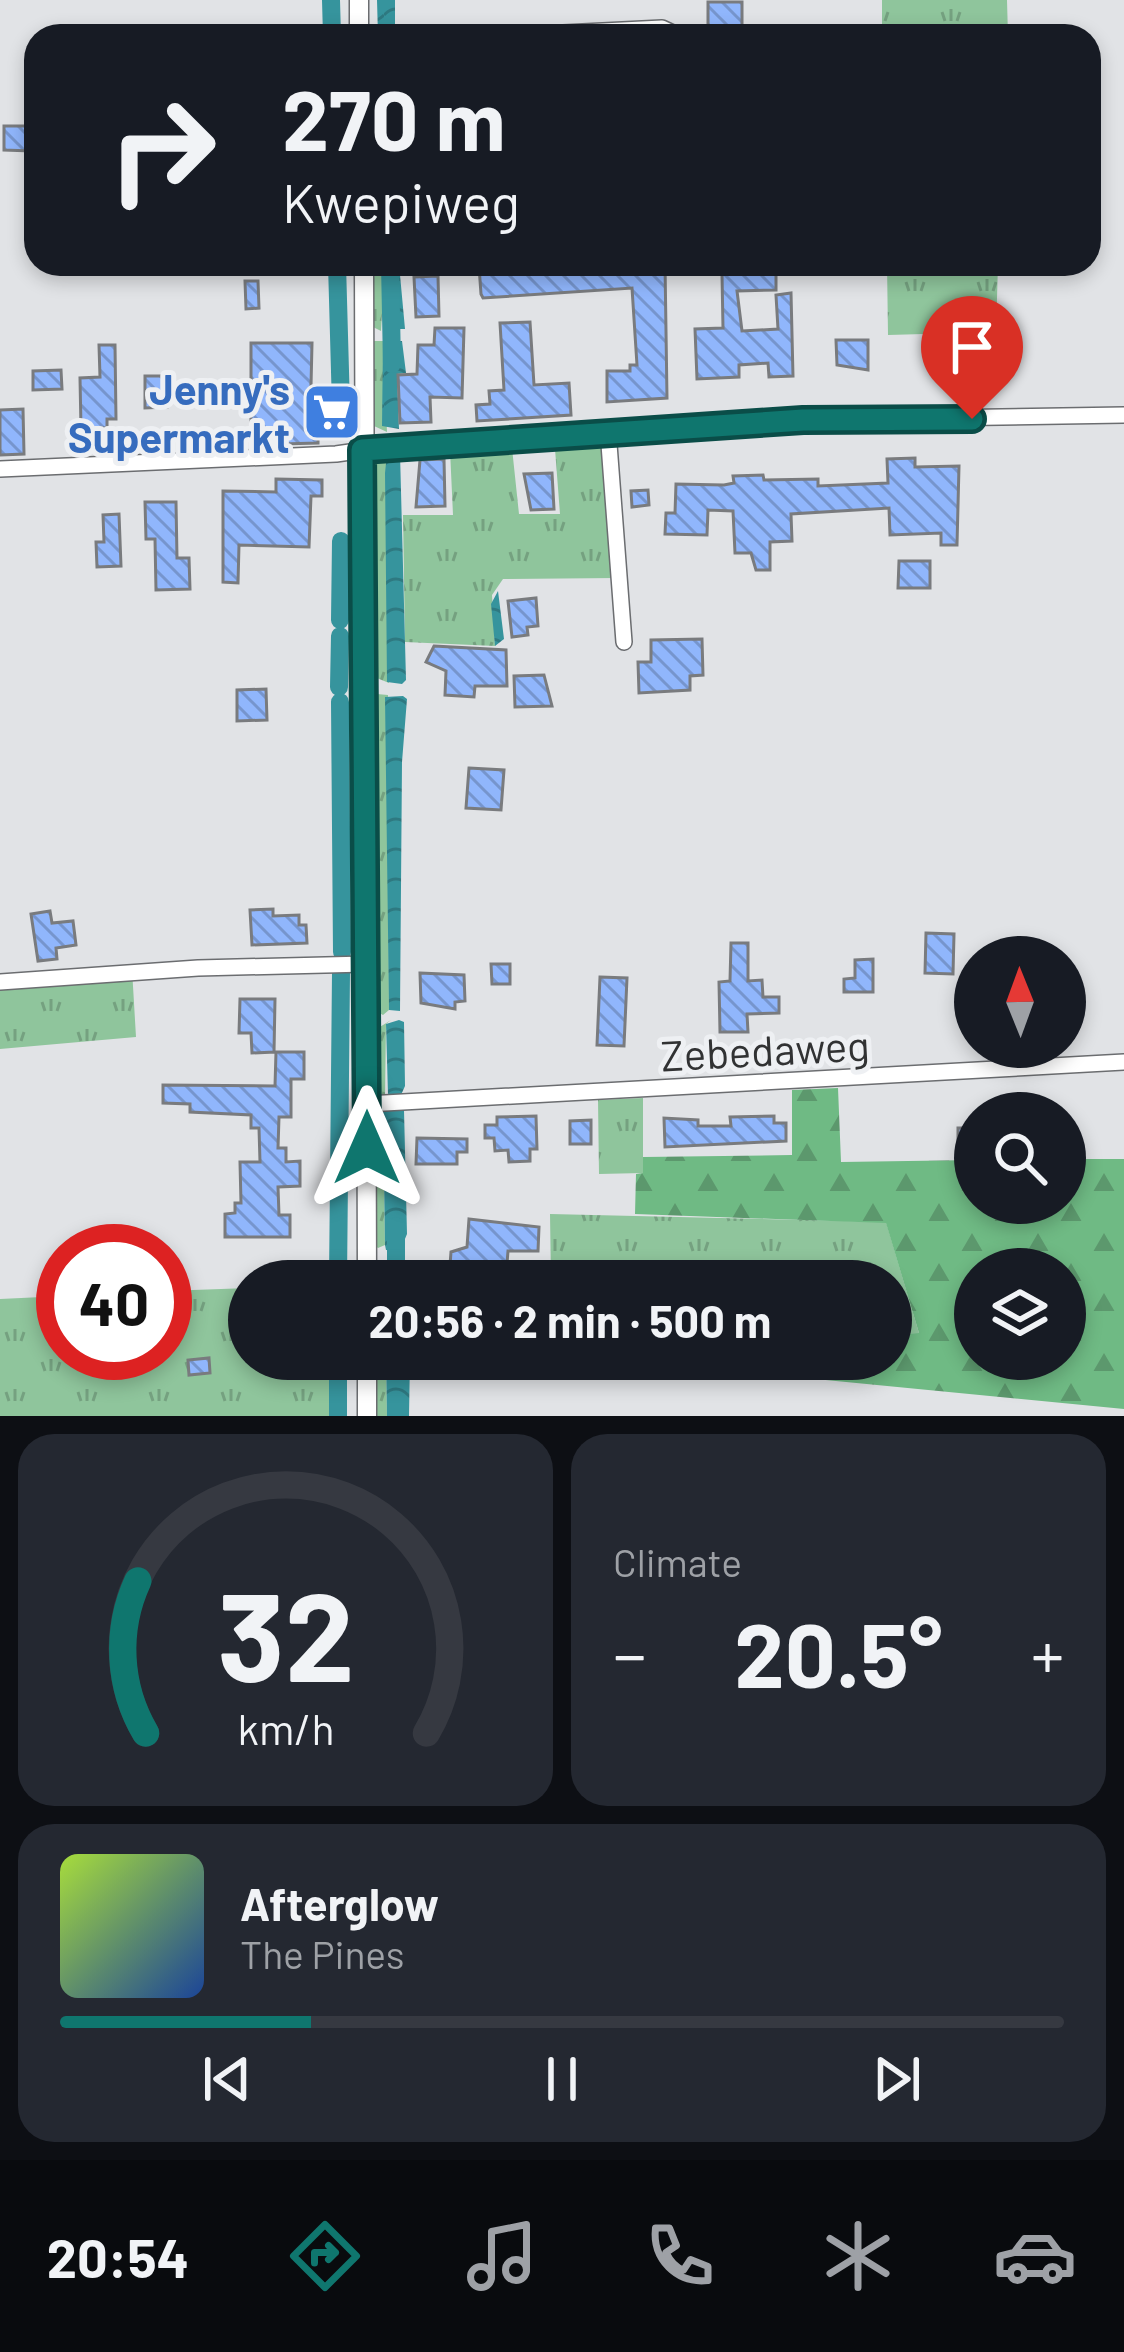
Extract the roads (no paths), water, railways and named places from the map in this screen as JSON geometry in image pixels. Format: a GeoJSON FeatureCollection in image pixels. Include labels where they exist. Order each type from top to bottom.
{"type":"FeatureCollection","features":[{"type":"Feature","properties":{"kind":"street"},"geometry":{"type":"LineString","coordinates":[[365,276],[372,448],[367,1260]]}},
{"type":"Feature","properties":{"kind":"street"},"geometry":{"type":"LineString","coordinates":[[0,469],[803,420],[1124,415]]}},
{"type":"Feature","properties":{"kind":"street"},"geometry":{"type":"LineString","coordinates":[[608,431],[624,642]]}},
{"type":"Feature","properties":{"kind":"street"},"geometry":{"type":"LineString","coordinates":[[0,982],[366,964]]}},
{"type":"Feature","properties":{"kind":"street","name":"Zebedaweg"},"geometry":{"type":"LineString","coordinates":[[367,1104],[1124,1062]]}},
{"type":"Feature","properties":{"kind":"street"},"geometry":{"type":"LineString","coordinates":[[367,1380],[367,1416]]}},
{"type":"Feature","properties":{"kind":"water"},"geometry":{"type":"Polygon","coordinates":[[[377,0],[395,0],[395,24],[378,24],[377,0]]]}},
{"type":"Feature","properties":{"kind":"water"},"geometry":{"type":"Polygon","coordinates":[[[383,276],[400,276],[405,329],[385,329],[383,276]]]}},
{"type":"Feature","properties":{"kind":"water"},"geometry":{"type":"Polygon","coordinates":[[[383,341],[402,341],[406,373],[397,374],[399,429],[382,426],[383,341]]]}},
{"type":"Feature","properties":{"kind":"water"},"geometry":{"type":"Polygon","coordinates":[[[400,453],[406,680],[402,684],[387,682],[385,473],[387,454],[400,453]]]}},
{"type":"Feature","properties":{"kind":"water"},"geometry":{"type":"Polygon","coordinates":[[[498,591],[504,639],[495,646],[491,604],[498,591]]]}},
{"type":"Feature","properties":{"kind":"water"},"geometry":{"type":"Polygon","coordinates":[[[385,697],[407,699],[400,1011],[389,1010],[385,697]]]}},
{"type":"Feature","properties":{"kind":"water"},"geometry":{"type":"Polygon","coordinates":[[[404,1022],[405,1086],[401,1095],[388,1095],[386,1024],[404,1022]]]}},
{"type":"Feature","properties":{"kind":"water"},"geometry":{"type":"Polygon","coordinates":[[[383,1110],[404,1110],[407,1234],[400,1251],[386,1250],[385,1245],[383,1110]]]}},
{"type":"Feature","properties":{"kind":"water"},"geometry":{"type":"Polygon","coordinates":[[[386,1380],[410,1380],[409,1416],[387,1416],[386,1380]]]}},
{"type":"Feature","properties":{"kind":"waterway"},"geometry":{"type":"LineString","coordinates":[[331,0],[332,24]]}},
{"type":"Feature","properties":{"kind":"waterway"},"geometry":{"type":"LineString","coordinates":[[337,276],[341,407]]}},
{"type":"Feature","properties":{"kind":"waterway"},"geometry":{"type":"LineString","coordinates":[[390,276],[392,364]]}},
{"type":"Feature","properties":{"kind":"waterway"},"geometry":{"type":"LineString","coordinates":[[340,620],[341,541]]}},
{"type":"Feature","properties":{"kind":"waterway"},"geometry":{"type":"LineString","coordinates":[[339,687],[340,636]]}},
{"type":"Feature","properties":{"kind":"waterway"},"geometry":{"type":"LineString","coordinates":[[340,702],[342,952]]}},
{"type":"Feature","properties":{"kind":"waterway"},"geometry":{"type":"LineString","coordinates":[[338,1260],[341,973]]}},
{"type":"Feature","properties":{"kind":"waterway"},"geometry":{"type":"LineString","coordinates":[[396,1226],[396,1260]]}},
{"type":"Feature","properties":{"kind":"waterway"},"geometry":{"type":"LineString","coordinates":[[338,1380],[338,1416]]}},
{"type":"Feature","properties":{"kind":"place","name":"Jenny's Supermarkt"},"geometry":{"type":"Point","coordinates":[332,412]}}]}
